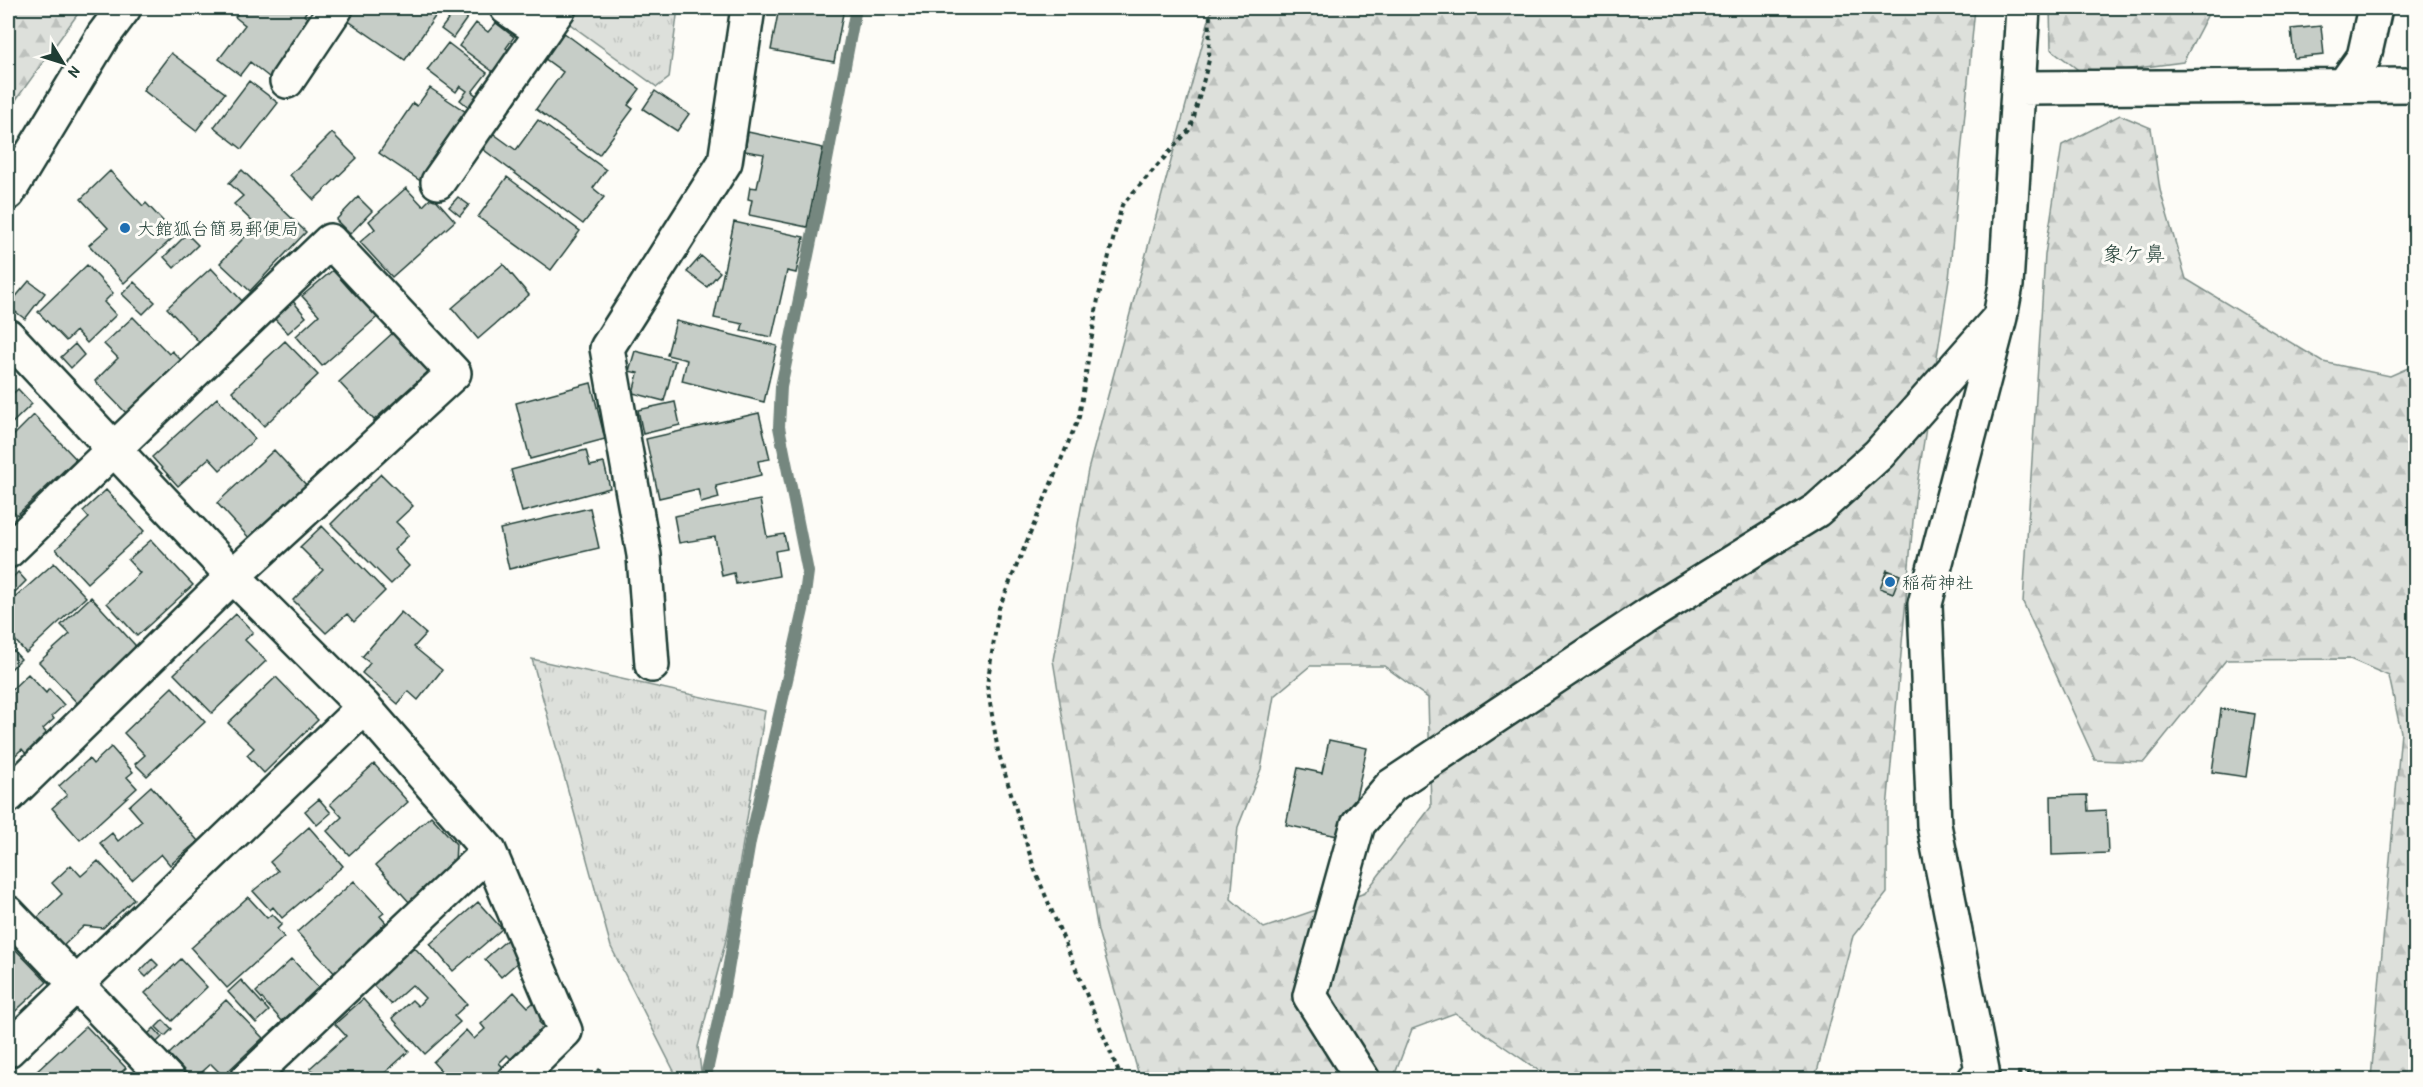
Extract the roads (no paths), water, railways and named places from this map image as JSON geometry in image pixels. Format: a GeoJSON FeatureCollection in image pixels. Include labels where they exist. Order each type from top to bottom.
{"type":"FeatureCollection","features":[{"type":"Feature","properties":{"kind":"street"},"geometry":{"type":"LineString","coordinates":[[8,193],[104,36],[124,8]]}},
{"type":"Feature","properties":{"kind":"street"},"geometry":{"type":"LineString","coordinates":[[287,81],[336,8]]}},
{"type":"Feature","properties":{"kind":"street"},"geometry":{"type":"LineString","coordinates":[[438,182],[550,20],[507,8]]}},
{"type":"Feature","properties":{"kind":"street"},"geometry":{"type":"LineString","coordinates":[[652,665],[644,555],[607,348],[724,162],[748,8]]}},
{"type":"Feature","properties":{"kind":"street"},"geometry":{"type":"LineString","coordinates":[[1978,1075],[1934,825],[1925,604],[2000,317],[2006,285],[2024,8]]}},
{"type":"Feature","properties":{"kind":"street"},"geometry":{"type":"LineString","coordinates":[[2344,85],[2364,57],[2376,8]]}},
{"type":"Feature","properties":{"kind":"street"},"geometry":{"type":"LineString","coordinates":[[2020,88],[2415,85]]}},
{"type":"Feature","properties":{"kind":"street"},"geometry":{"type":"LineString","coordinates":[[8,551],[330,241],[454,373],[233,576],[8,796]]}},
{"type":"Feature","properties":{"kind":"street"},"geometry":{"type":"LineString","coordinates":[[1363,1080],[1310,996],[1358,824],[1391,786],[1648,615],[1817,510],[1879,454],[2000,317]]}},
{"type":"Feature","properties":{"kind":"street"},"geometry":{"type":"LineString","coordinates":[[8,336],[233,576],[364,707],[489,851],[565,1031],[515,1080]]}},
{"type":"Feature","properties":{"kind":"street"},"geometry":{"type":"LineString","coordinates":[[8,1050],[364,707]]}},
{"type":"Feature","properties":{"kind":"street"},"geometry":{"type":"LineString","coordinates":[[247,1080],[489,851]]}},
{"type":"Feature","properties":{"kind":"street"},"geometry":{"type":"LineString","coordinates":[[8,913],[168,1080]]}},
{"type":"Feature","properties":{"kind":"waterway"},"geometry":{"type":"LineString","coordinates":[[708,1080],[707,1071],[723,999],[750,842],[803,610],[808,572],[779,427],[781,387],[856,8]]}},
{"type":"Feature","properties":{"kind":"place","name":"大館狐台簡易郵便局"},"geometry":{"type":"Point","coordinates":[125,228]}},
{"type":"Feature","properties":{"kind":"place","name":"稲荷神社"},"geometry":{"type":"Point","coordinates":[1890,582]}},
{"type":"Feature","properties":{"kind":"district","name":"象ケ鼻"},"geometry":{"type":"Point","coordinates":[2134,253]}}]}
